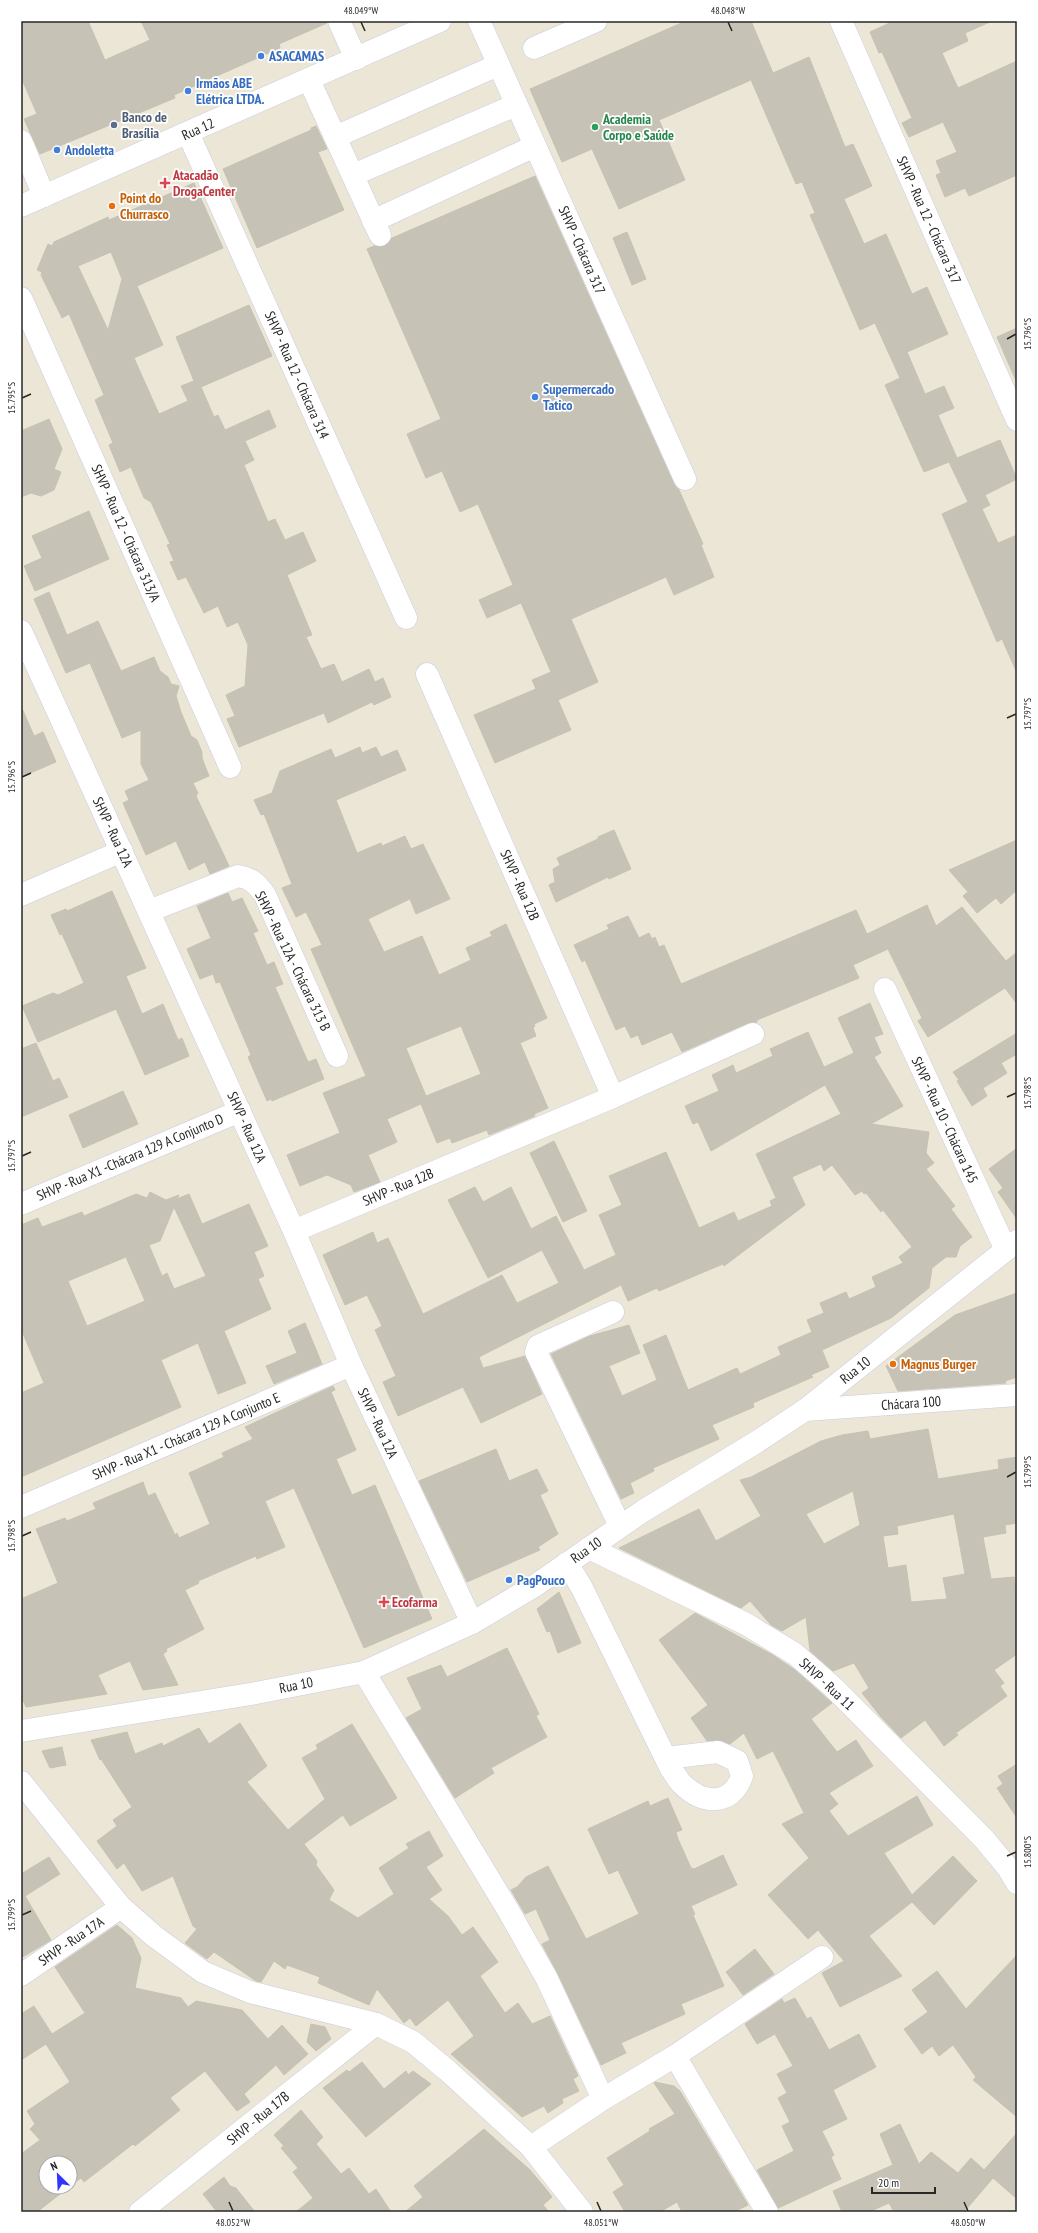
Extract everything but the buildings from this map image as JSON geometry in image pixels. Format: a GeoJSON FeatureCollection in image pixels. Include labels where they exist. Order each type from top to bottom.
{"type":"FeatureCollection","features":[{"type":"Feature","properties":{"kind":"street"},"geometry":{"type":"LineString","coordinates":[[339,21],[356,59]]}},
{"type":"Feature","properties":{"kind":"street","name":"Rua 12"},"geometry":{"type":"LineString","coordinates":[[21,206],[440,21]]}},
{"type":"Feature","properties":{"kind":"street","name":"SHVP - Chácara 317"},"geometry":{"type":"LineString","coordinates":[[480,21],[516,105],[685,479]]}},
{"type":"Feature","properties":{"kind":"street"},"geometry":{"type":"LineString","coordinates":[[534,48],[596,21]]}},
{"type":"Feature","properties":{"kind":"street","name":"SHVP - Rua 12 - Chácara 317"},"geometry":{"type":"LineString","coordinates":[[841,21],[1017,420]]}},
{"type":"Feature","properties":{"kind":"street"},"geometry":{"type":"LineString","coordinates":[[335,137],[498,64]]}},
{"type":"Feature","properties":{"kind":"street"},"geometry":{"type":"LineString","coordinates":[[309,80],[377,228],[535,146]]}},
{"type":"Feature","properties":{"kind":"street"},"geometry":{"type":"LineString","coordinates":[[353,175],[516,105]]}},
{"type":"Feature","properties":{"kind":"street","name":"SHVP - Rua 12 - Chácara 314"},"geometry":{"type":"LineString","coordinates":[[188,133],[406,618]]}},
{"type":"Feature","properties":{"kind":"street"},"geometry":{"type":"LineString","coordinates":[[21,141],[44,196]]}},
{"type":"Feature","properties":{"kind":"street","name":"SHVP - Rua 12 - Chácara 313/A"},"geometry":{"type":"LineString","coordinates":[[21,298],[230,767]]}},
{"type":"Feature","properties":{"kind":"street","name":"SHVP - Rua 12A"},"geometry":{"type":"LineString","coordinates":[[21,631],[294,1231],[351,1365],[472,1623]]}},
{"type":"Feature","properties":{"kind":"street","name":"SHVP - Rua 12B"},"geometry":{"type":"LineString","coordinates":[[427,674],[613,1096]]}},
{"type":"Feature","properties":{"kind":"street"},"geometry":{"type":"LineString","coordinates":[[21,895],[122,851]]}},
{"type":"Feature","properties":{"kind":"street","name":"SHVP - Rua 12A - Chácara 313 B"},"geometry":{"type":"LineString","coordinates":[[149,911],[238,876],[248,878],[257,885],[265,896],[337,1056]]}},
{"type":"Feature","properties":{"kind":"street","name":"SHVP - Rua 10 - Chácara 145"},"geometry":{"type":"LineString","coordinates":[[885,990],[1011,1246]]}},
{"type":"Feature","properties":{"kind":"street","name":"SHVP - Rua 12B"},"geometry":{"type":"LineString","coordinates":[[294,1231],[613,1096],[753,1034]]}},
{"type":"Feature","properties":{"kind":"street","name":"SHVP - Rua X1 -Chácara 129 A Conjunto D"},"geometry":{"type":"LineString","coordinates":[[21,1204],[240,1111]]}},
{"type":"Feature","properties":{"kind":"street","name":"Rua 10"},"geometry":{"type":"LineString","coordinates":[[21,1731],[256,1693],[364,1672],[472,1623],[536,1585],[620,1526],[805,1410],[1011,1246]]}},
{"type":"Feature","properties":{"kind":"street"},"geometry":{"type":"LineString","coordinates":[[613,1312],[538,1346],[536,1352],[620,1526]]}},
{"type":"Feature","properties":{"kind":"street","name":"SHVP - Rua X1 - Chácara 129 A Conjunto E"},"geometry":{"type":"LineString","coordinates":[[21,1507],[351,1365]]}},
{"type":"Feature","properties":{"kind":"street","name":"Chácara 100"},"geometry":{"type":"LineString","coordinates":[[805,1410],[1017,1395]]}},
{"type":"Feature","properties":{"kind":"street","name":"SHVP - Rua 11"},"geometry":{"type":"LineString","coordinates":[[589,1548],[746,1624],[795,1654],[833,1687],[984,1839],[1008,1868],[1017,1883]]}},
{"type":"Feature","properties":{"kind":"street"},"geometry":{"type":"LineString","coordinates":[[567,1563],[582,1588],[666,1758]]}},
{"type":"Feature","properties":{"kind":"street"},"geometry":{"type":"LineString","coordinates":[[364,1672],[508,1910],[539,1965],[603,2099]]}},
{"type":"Feature","properties":{"kind":"street"},"geometry":{"type":"LineString","coordinates":[[21,1782],[121,1907],[154,1936],[203,1972],[250,1992],[376,2024],[414,2042],[448,2071],[531,2148],[582,2212]]}},
{"type":"Feature","properties":{"kind":"street","name":"SHVP - Rua 17A"},"geometry":{"type":"LineString","coordinates":[[21,1975],[121,1907]]}},
{"type":"Feature","properties":{"kind":"street"},"geometry":{"type":"LineString","coordinates":[[531,2148],[603,2099],[675,2056],[822,1957]]}},
{"type":"Feature","properties":{"kind":"street","name":"SHVP - Rua 17B"},"geometry":{"type":"LineString","coordinates":[[140,2212],[376,2024]]}},
{"type":"Feature","properties":{"kind":"street"},"geometry":{"type":"LineString","coordinates":[[675,2056],[767,2212]]}},
{"type":"Feature","properties":{"kind":"place","name":"ASACAMAS"},"geometry":{"type":"Point","coordinates":[261,56]}},
{"type":"Feature","properties":{"kind":"place","name":"Irmãos ABE Elétrica LTDA."},"geometry":{"type":"Point","coordinates":[188,91]}},
{"type":"Feature","properties":{"kind":"place","name":"Banco de Brasília"},"geometry":{"type":"Point","coordinates":[114,125]}},
{"type":"Feature","properties":{"kind":"place","name":"Academia Corpo e Saúde"},"geometry":{"type":"Point","coordinates":[595,127]}},
{"type":"Feature","properties":{"kind":"place","name":"Andoletta"},"geometry":{"type":"Point","coordinates":[57,150]}},
{"type":"Feature","properties":{"kind":"place","name":"Atacadão DrogaCenter"},"geometry":{"type":"Point","coordinates":[165,183]}},
{"type":"Feature","properties":{"kind":"place","name":"Point do Churrasco"},"geometry":{"type":"Point","coordinates":[112,206]}},
{"type":"Feature","properties":{"kind":"place","name":"Supermercado Tatico"},"geometry":{"type":"Point","coordinates":[535,397]}},
{"type":"Feature","properties":{"kind":"place","name":"Magnus Burger"},"geometry":{"type":"Point","coordinates":[893,1364]}},
{"type":"Feature","properties":{"kind":"place","name":"PagPouco"},"geometry":{"type":"Point","coordinates":[509,1580]}},
{"type":"Feature","properties":{"kind":"place","name":"Ecofarma"},"geometry":{"type":"Point","coordinates":[384,1602]}}]}
